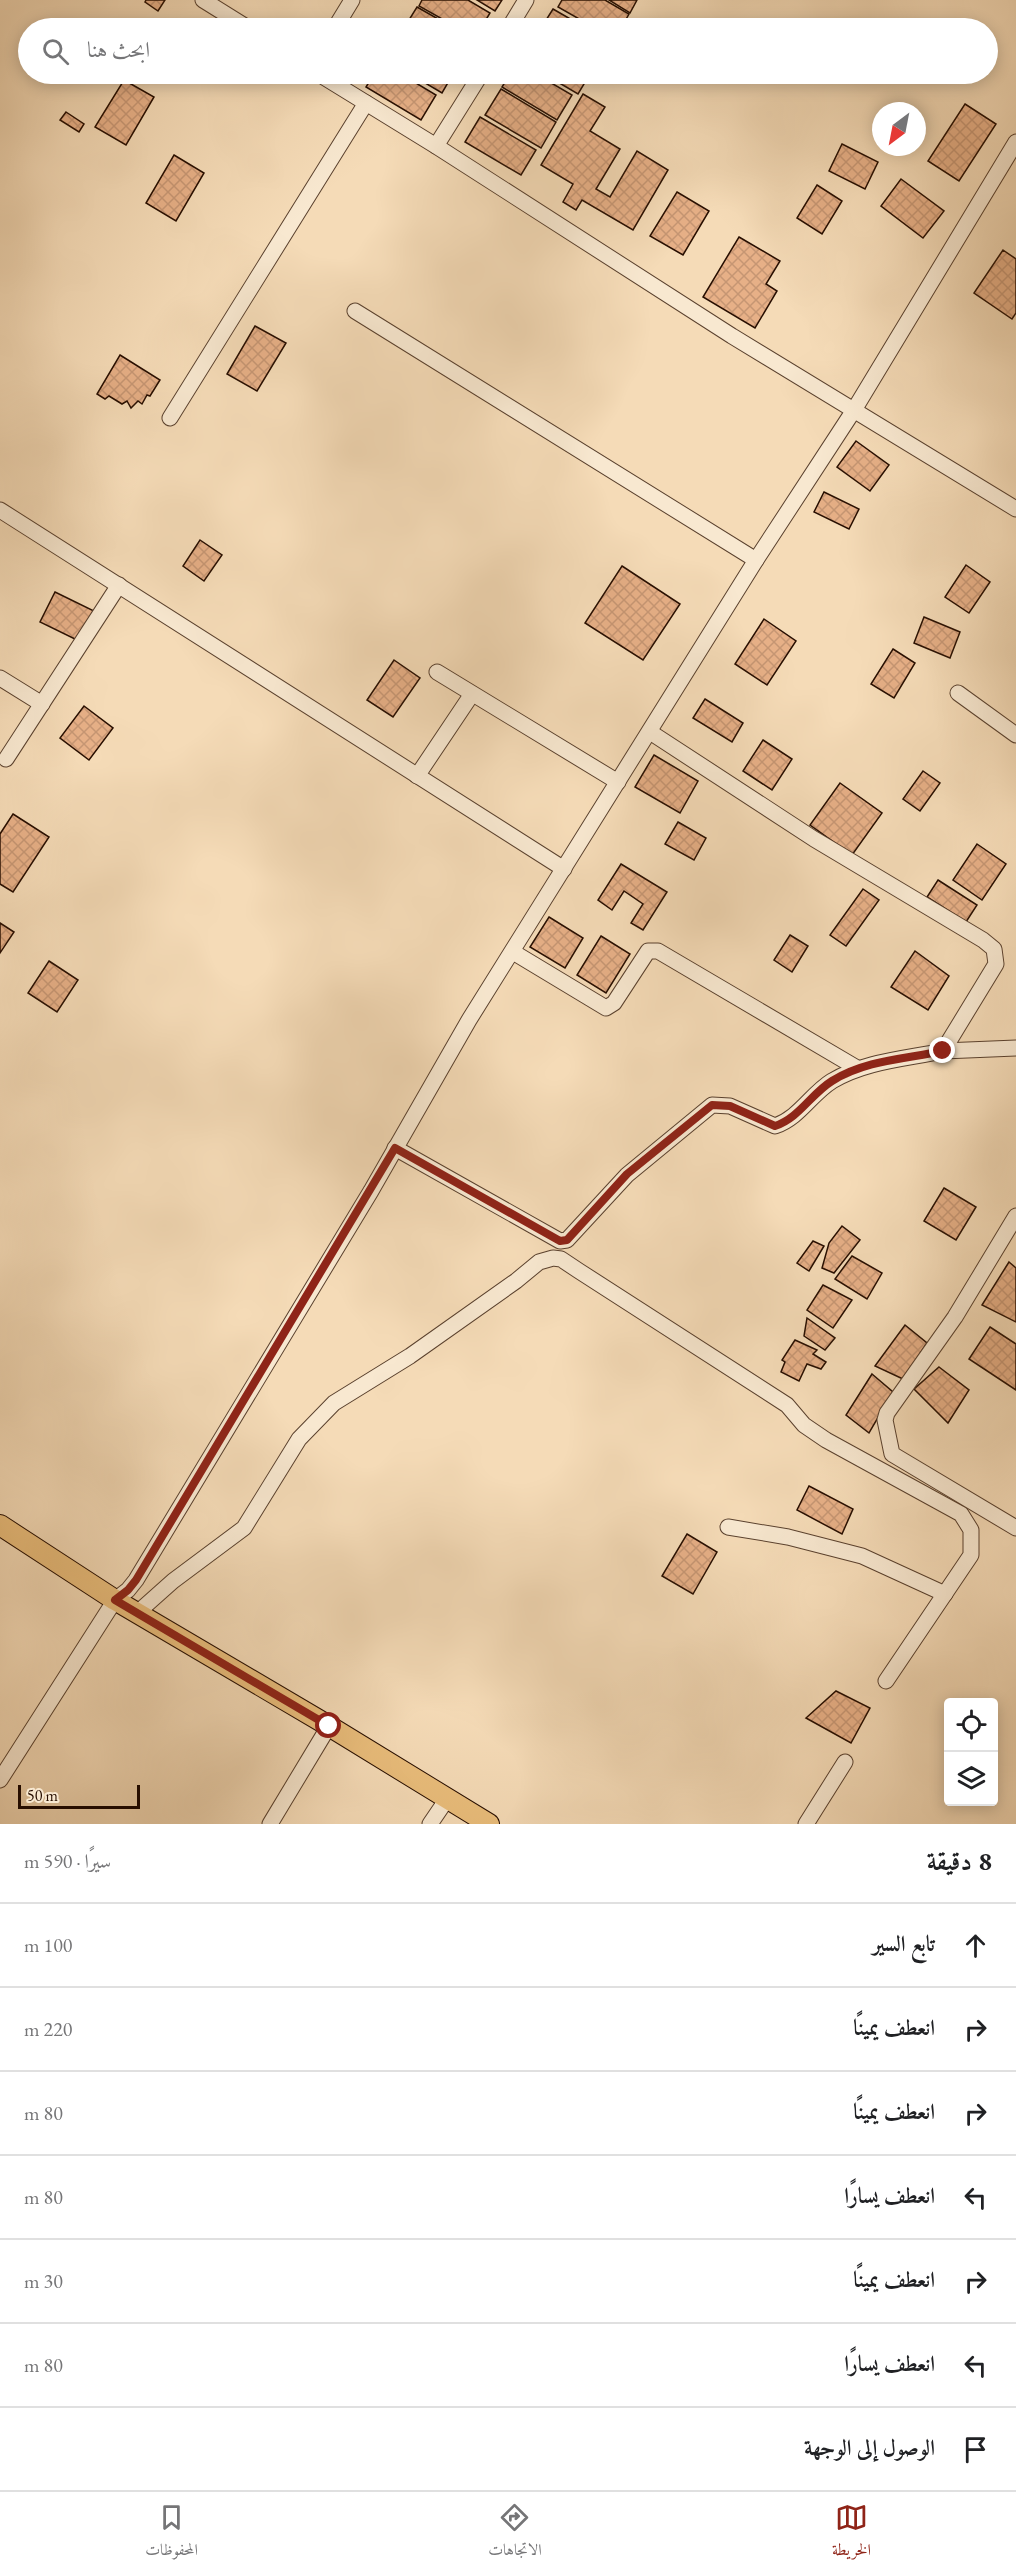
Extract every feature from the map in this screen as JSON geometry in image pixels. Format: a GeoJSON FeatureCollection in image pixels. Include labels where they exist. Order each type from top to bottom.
{"type":"FeatureCollection","features":[{"type":"Feature","properties":{"kind":"main road"},"geometry":{"type":"LineString","coordinates":[[0,1525],[136,1614],[329,1726],[489,1824]]}},
{"type":"Feature","properties":{"kind":"street"},"geometry":{"type":"LineString","coordinates":[[203,0],[232,18]]}},
{"type":"Feature","properties":{"kind":"street"},"geometry":{"type":"LineString","coordinates":[[340,18],[352,0]]}},
{"type":"Feature","properties":{"kind":"street"},"geometry":{"type":"LineString","coordinates":[[514,18],[526,0]]}},
{"type":"Feature","properties":{"kind":"street"},"geometry":{"type":"LineString","coordinates":[[335,84],[732,336],[1016,508]]}},
{"type":"Feature","properties":{"kind":"street"},"geometry":{"type":"LineString","coordinates":[[436,146],[475,84]]}},
{"type":"Feature","properties":{"kind":"street"},"geometry":{"type":"LineString","coordinates":[[170,418],[366,103]]}},
{"type":"Feature","properties":{"kind":"street"},"geometry":{"type":"LineString","coordinates":[[0,1780],[115,1600],[136,1580],[395,1148],[469,1020],[756,560],[854,410],[1016,142]]}},
{"type":"Feature","properties":{"kind":"street"},"geometry":{"type":"LineString","coordinates":[[356,311],[756,560]]}},
{"type":"Feature","properties":{"kind":"street"},"geometry":{"type":"LineString","coordinates":[[0,510],[564,869]]}},
{"type":"Feature","properties":{"kind":"street"},"geometry":{"type":"LineString","coordinates":[[6,759],[119,585]]}},
{"type":"Feature","properties":{"kind":"street"},"geometry":{"type":"LineString","coordinates":[[437,672],[618,782]]}},
{"type":"Feature","properties":{"kind":"street"},"geometry":{"type":"LineString","coordinates":[[0,678],[42,704]]}},
{"type":"Feature","properties":{"kind":"street"},"geometry":{"type":"LineString","coordinates":[[958,693],[1016,735]]}},
{"type":"Feature","properties":{"kind":"street"},"geometry":{"type":"LineString","coordinates":[[417,776],[472,694]]}},
{"type":"Feature","properties":{"kind":"street"},"geometry":{"type":"LineString","coordinates":[[650,732],[814,840],[983,940],[994,949],[996,963],[943,1051]]}},
{"type":"Feature","properties":{"kind":"street"},"geometry":{"type":"LineString","coordinates":[[513,952],[606,1008],[614,1003],[648,951],[653,949],[857,1068]]}},
{"type":"Feature","properties":{"kind":"street"},"geometry":{"type":"LineString","coordinates":[[395,1148],[560,1241],[567,1240],[627,1174],[712,1105],[730,1106],[775,1126],[787,1122],[830,1082],[857,1068],[943,1051],[1016,1048]]}},
{"type":"Feature","properties":{"kind":"street"},"geometry":{"type":"LineString","coordinates":[[1016,1216],[955,1317],[887,1413],[885,1420],[892,1454],[1016,1528]]}},
{"type":"Feature","properties":{"kind":"street"},"geometry":{"type":"LineString","coordinates":[[136,1614],[173,1581],[244,1528],[299,1439],[334,1403],[410,1356],[516,1281],[539,1262],[554,1258],[579,1271],[787,1405],[804,1425],[826,1440],[962,1514],[971,1530],[971,1555],[886,1681]]}},
{"type":"Feature","properties":{"kind":"street"},"geometry":{"type":"LineString","coordinates":[[728,1527],[788,1537],[862,1556],[945,1594]]}},
{"type":"Feature","properties":{"kind":"street"},"geometry":{"type":"LineString","coordinates":[[270,1824],[329,1726]]}},
{"type":"Feature","properties":{"kind":"street"},"geometry":{"type":"LineString","coordinates":[[806,1824],[845,1762]]}},
{"type":"Feature","properties":{"kind":"street"},"geometry":{"type":"LineString","coordinates":[[430,1824],[447,1799]]}},
{"type":"Feature","properties":{"kind":"building"},"geometry":{"type":"Polygon","coordinates":[[[146,0],[165,0],[158,11],[145,2],[146,0]]]}},
{"type":"Feature","properties":{"kind":"building"},"geometry":{"type":"Polygon","coordinates":[[[422,0],[468,0],[490,13],[487,18],[440,18],[419,6],[422,0]]]}},
{"type":"Feature","properties":{"kind":"building"},"geometry":{"type":"Polygon","coordinates":[[[477,0],[502,0],[495,11],[477,0]]]}},
{"type":"Feature","properties":{"kind":"building"},"geometry":{"type":"Polygon","coordinates":[[[562,0],[605,0],[629,14],[627,18],[577,18],[558,7],[562,0]]]}},
{"type":"Feature","properties":{"kind":"building"},"geometry":{"type":"Polygon","coordinates":[[[609,0],[637,0],[630,13],[609,0]]]}},
{"type":"Feature","properties":{"kind":"building"},"geometry":{"type":"Polygon","coordinates":[[[417,7],[436,18],[410,18],[417,7]]]}},
{"type":"Feature","properties":{"kind":"building"},"geometry":{"type":"Polygon","coordinates":[[[553,9],[569,18],[547,18],[553,9]]]}},
{"type":"Feature","properties":{"kind":"building"},"geometry":{"type":"Polygon","coordinates":[[[122,84],[131,84],[154,97],[126,145],[95,127],[122,84]]]}},
{"type":"Feature","properties":{"kind":"building"},"geometry":{"type":"Polygon","coordinates":[[[368,84],[418,84],[436,95],[421,120],[366,87],[368,84]]]}},
{"type":"Feature","properties":{"kind":"building"},"geometry":{"type":"Polygon","coordinates":[[[427,84],[447,84],[442,93],[427,84]]]}},
{"type":"Feature","properties":{"kind":"building"},"geometry":{"type":"Polygon","coordinates":[[[504,84],[553,84],[572,95],[557,120],[502,87],[504,84]]]}},
{"type":"Feature","properties":{"kind":"building"},"geometry":{"type":"Polygon","coordinates":[[[561,84],[584,84],[578,94],[561,84]]]}},
{"type":"Feature","properties":{"kind":"building"},"geometry":{"type":"Polygon","coordinates":[[[501,89],[556,122],[541,148],[485,115],[501,89]]]}},
{"type":"Feature","properties":{"kind":"building"},"geometry":{"type":"Polygon","coordinates":[[[583,94],[605,107],[590,131],[620,149],[596,189],[610,197],[637,151],[668,170],[633,230],[582,200],[576,210],[563,202],[573,184],[541,165],[583,94]]]}},
{"type":"Feature","properties":{"kind":"building"},"geometry":{"type":"Polygon","coordinates":[[[965,104],[996,124],[959,181],[928,161],[965,104]]]}},
{"type":"Feature","properties":{"kind":"building"},"geometry":{"type":"Polygon","coordinates":[[[66,112],[84,124],[79,132],[60,120],[66,112]]]}},
{"type":"Feature","properties":{"kind":"building"},"geometry":{"type":"Polygon","coordinates":[[[480,117],[536,150],[521,175],[465,142],[480,117]]]}},
{"type":"Feature","properties":{"kind":"building"},"geometry":{"type":"Polygon","coordinates":[[[842,144],[878,162],[865,189],[829,171],[842,144]]]}},
{"type":"Feature","properties":{"kind":"building"},"geometry":{"type":"Polygon","coordinates":[[[174,155],[204,173],[176,221],[146,203],[174,155]]]}},
{"type":"Feature","properties":{"kind":"building"},"geometry":{"type":"Polygon","coordinates":[[[901,179],[944,211],[923,238],[881,206],[901,179]]]}},
{"type":"Feature","properties":{"kind":"building"},"geometry":{"type":"Polygon","coordinates":[[[817,185],[842,201],[822,234],[797,218],[817,185]]]}},
{"type":"Feature","properties":{"kind":"building"},"geometry":{"type":"Polygon","coordinates":[[[677,192],[709,211],[683,255],[650,236],[677,192]]]}},
{"type":"Feature","properties":{"kind":"building"},"geometry":{"type":"Polygon","coordinates":[[[739,237],[780,261],[766,284],[777,291],[755,328],[703,297],[739,237]]]}},
{"type":"Feature","properties":{"kind":"building"},"geometry":{"type":"Polygon","coordinates":[[[1003,250],[1016,259],[1016,313],[1012,319],[974,293],[1003,250]]]}},
{"type":"Feature","properties":{"kind":"building"},"geometry":{"type":"Polygon","coordinates":[[[255,326],[286,343],[257,391],[227,374],[255,326]]]}},
{"type":"Feature","properties":{"kind":"building"},"geometry":{"type":"Polygon","coordinates":[[[120,355],[160,380],[142,404],[138,401],[131,408],[127,401],[122,404],[109,396],[105,399],[97,394],[120,355]]]}},
{"type":"Feature","properties":{"kind":"building"},"geometry":{"type":"Polygon","coordinates":[[[856,441],[889,465],[870,491],[837,467],[856,441]]]}},
{"type":"Feature","properties":{"kind":"building"},"geometry":{"type":"Polygon","coordinates":[[[824,492],[859,509],[849,529],[814,512],[824,492]]]}},
{"type":"Feature","properties":{"kind":"building"},"geometry":{"type":"Polygon","coordinates":[[[200,540],[222,555],[204,581],[183,566],[200,540]]]}},
{"type":"Feature","properties":{"kind":"building"},"geometry":{"type":"Polygon","coordinates":[[[966,565],[990,582],[969,613],[945,597],[966,565]]]}},
{"type":"Feature","properties":{"kind":"building"},"geometry":{"type":"Polygon","coordinates":[[[622,566],[680,604],[643,660],[585,623],[622,566]]]}},
{"type":"Feature","properties":{"kind":"building"},"geometry":{"type":"Polygon","coordinates":[[[55,592],[94,611],[79,641],[40,622],[55,592]]]}},
{"type":"Feature","properties":{"kind":"building"},"geometry":{"type":"Polygon","coordinates":[[[924,617],[960,632],[950,658],[914,643],[924,617]]]}},
{"type":"Feature","properties":{"kind":"building"},"geometry":{"type":"Polygon","coordinates":[[[764,619],[796,641],[767,685],[735,664],[764,619]]]}},
{"type":"Feature","properties":{"kind":"building"},"geometry":{"type":"Polygon","coordinates":[[[893,649],[915,663],[894,698],[871,684],[893,649]]]}},
{"type":"Feature","properties":{"kind":"building"},"geometry":{"type":"Polygon","coordinates":[[[394,660],[420,678],[393,717],[367,700],[394,660]]]}},
{"type":"Feature","properties":{"kind":"building"},"geometry":{"type":"Polygon","coordinates":[[[705,699],[743,723],[732,742],[693,718],[705,699]]]}},
{"type":"Feature","properties":{"kind":"building"},"geometry":{"type":"Polygon","coordinates":[[[84,706],[113,728],[89,760],[60,738],[84,706]]]}},
{"type":"Feature","properties":{"kind":"building"},"geometry":{"type":"Polygon","coordinates":[[[763,740],[792,759],[772,790],[743,771],[763,740]]]}},
{"type":"Feature","properties":{"kind":"building"},"geometry":{"type":"Polygon","coordinates":[[[654,755],[698,781],[680,813],[635,787],[654,755]]]}},
{"type":"Feature","properties":{"kind":"building"},"geometry":{"type":"Polygon","coordinates":[[[923,771],[940,783],[920,811],[903,799],[923,771]]]}},
{"type":"Feature","properties":{"kind":"building"},"geometry":{"type":"Polygon","coordinates":[[[840,783],[882,813],[852,855],[810,825],[840,783]]]}},
{"type":"Feature","properties":{"kind":"building"},"geometry":{"type":"Polygon","coordinates":[[[13,814],[49,837],[13,892],[0,884],[0,834],[13,814]]]}},
{"type":"Feature","properties":{"kind":"building"},"geometry":{"type":"Polygon","coordinates":[[[678,822],[706,838],[694,860],[665,844],[678,822]]]}},
{"type":"Feature","properties":{"kind":"building"},"geometry":{"type":"Polygon","coordinates":[[[977,844],[1006,864],[982,900],[953,880],[977,844]]]}},
{"type":"Feature","properties":{"kind":"building"},"geometry":{"type":"Polygon","coordinates":[[[621,864],[667,892],[643,930],[631,923],[643,904],[624,891],[612,910],[598,900],[621,864]]]}},
{"type":"Feature","properties":{"kind":"building"},"geometry":{"type":"Polygon","coordinates":[[[938,880],[977,905],[966,922],[927,897],[938,880]]]}},
{"type":"Feature","properties":{"kind":"building"},"geometry":{"type":"Polygon","coordinates":[[[863,889],[879,900],[846,946],[830,935],[863,889]]]}},
{"type":"Feature","properties":{"kind":"building"},"geometry":{"type":"Polygon","coordinates":[[[549,917],[583,938],[565,968],[530,947],[549,917]]]}},
{"type":"Feature","properties":{"kind":"building"},"geometry":{"type":"Polygon","coordinates":[[[0,923],[14,932],[0,953],[0,923]]]}},
{"type":"Feature","properties":{"kind":"building"},"geometry":{"type":"Polygon","coordinates":[[[790,935],[808,946],[792,972],[774,960],[790,935]]]}},
{"type":"Feature","properties":{"kind":"building"},"geometry":{"type":"Polygon","coordinates":[[[601,936],[630,954],[606,993],[577,975],[601,936]]]}},
{"type":"Feature","properties":{"kind":"building"},"geometry":{"type":"Polygon","coordinates":[[[915,951],[949,976],[928,1010],[891,987],[915,951]]]}},
{"type":"Feature","properties":{"kind":"building"},"geometry":{"type":"Polygon","coordinates":[[[49,961],[78,980],[57,1012],[28,993],[49,961]]]}},
{"type":"Feature","properties":{"kind":"building"},"geometry":{"type":"Polygon","coordinates":[[[944,1188],[976,1207],[956,1240],[924,1221],[944,1188]]]}},
{"type":"Feature","properties":{"kind":"building"},"geometry":{"type":"Polygon","coordinates":[[[842,1226],[860,1240],[834,1273],[822,1268],[829,1243],[842,1226]]]}},
{"type":"Feature","properties":{"kind":"building"},"geometry":{"type":"Polygon","coordinates":[[[813,1241],[824,1246],[809,1271],[797,1263],[813,1241]]]}},
{"type":"Feature","properties":{"kind":"building"},"geometry":{"type":"Polygon","coordinates":[[[852,1256],[882,1273],[867,1299],[835,1279],[852,1256]]]}},
{"type":"Feature","properties":{"kind":"building"},"geometry":{"type":"Polygon","coordinates":[[[1009,1262],[1016,1268],[1016,1322],[982,1305],[1009,1262]]]}},
{"type":"Feature","properties":{"kind":"building"},"geometry":{"type":"Polygon","coordinates":[[[823,1285],[852,1300],[833,1328],[807,1310],[823,1285]]]}},
{"type":"Feature","properties":{"kind":"building"},"geometry":{"type":"Polygon","coordinates":[[[807,1318],[835,1338],[825,1350],[804,1336],[807,1318]]]}},
{"type":"Feature","properties":{"kind":"building"},"geometry":{"type":"Polygon","coordinates":[[[905,1325],[927,1343],[903,1379],[875,1366],[905,1325]]]}},
{"type":"Feature","properties":{"kind":"building"},"geometry":{"type":"Polygon","coordinates":[[[990,1327],[1016,1344],[1016,1390],[969,1359],[990,1327]]]}},
{"type":"Feature","properties":{"kind":"building"},"geometry":{"type":"Polygon","coordinates":[[[795,1340],[817,1350],[813,1354],[826,1362],[821,1369],[807,1364],[799,1381],[781,1372],[785,1362],[782,1360],[795,1340]]]}},
{"type":"Feature","properties":{"kind":"building"},"geometry":{"type":"Polygon","coordinates":[[[939,1367],[969,1390],[948,1423],[914,1389],[939,1367]]]}},
{"type":"Feature","properties":{"kind":"building"},"geometry":{"type":"Polygon","coordinates":[[[872,1374],[893,1392],[869,1433],[846,1415],[872,1374]]]}},
{"type":"Feature","properties":{"kind":"building"},"geometry":{"type":"Polygon","coordinates":[[[809,1486],[853,1509],[842,1534],[797,1510],[809,1486]]]}},
{"type":"Feature","properties":{"kind":"building"},"geometry":{"type":"Polygon","coordinates":[[[687,1534],[717,1552],[693,1594],[662,1576],[687,1534]]]}},
{"type":"Feature","properties":{"kind":"building"},"geometry":{"type":"Polygon","coordinates":[[[836,1691],[870,1708],[851,1743],[806,1718],[836,1691]]]}},
{"type":"Feature","properties":{"kind":"route"},"geometry":{"type":"LineString","coordinates":[[329,1726],[115,1600],[122,1596],[136,1580],[395,1148],[560,1241],[567,1240],[627,1174],[686,1129],[712,1105],[730,1106],[775,1126],[787,1122],[830,1082],[857,1068],[943,1051]]}}]}
